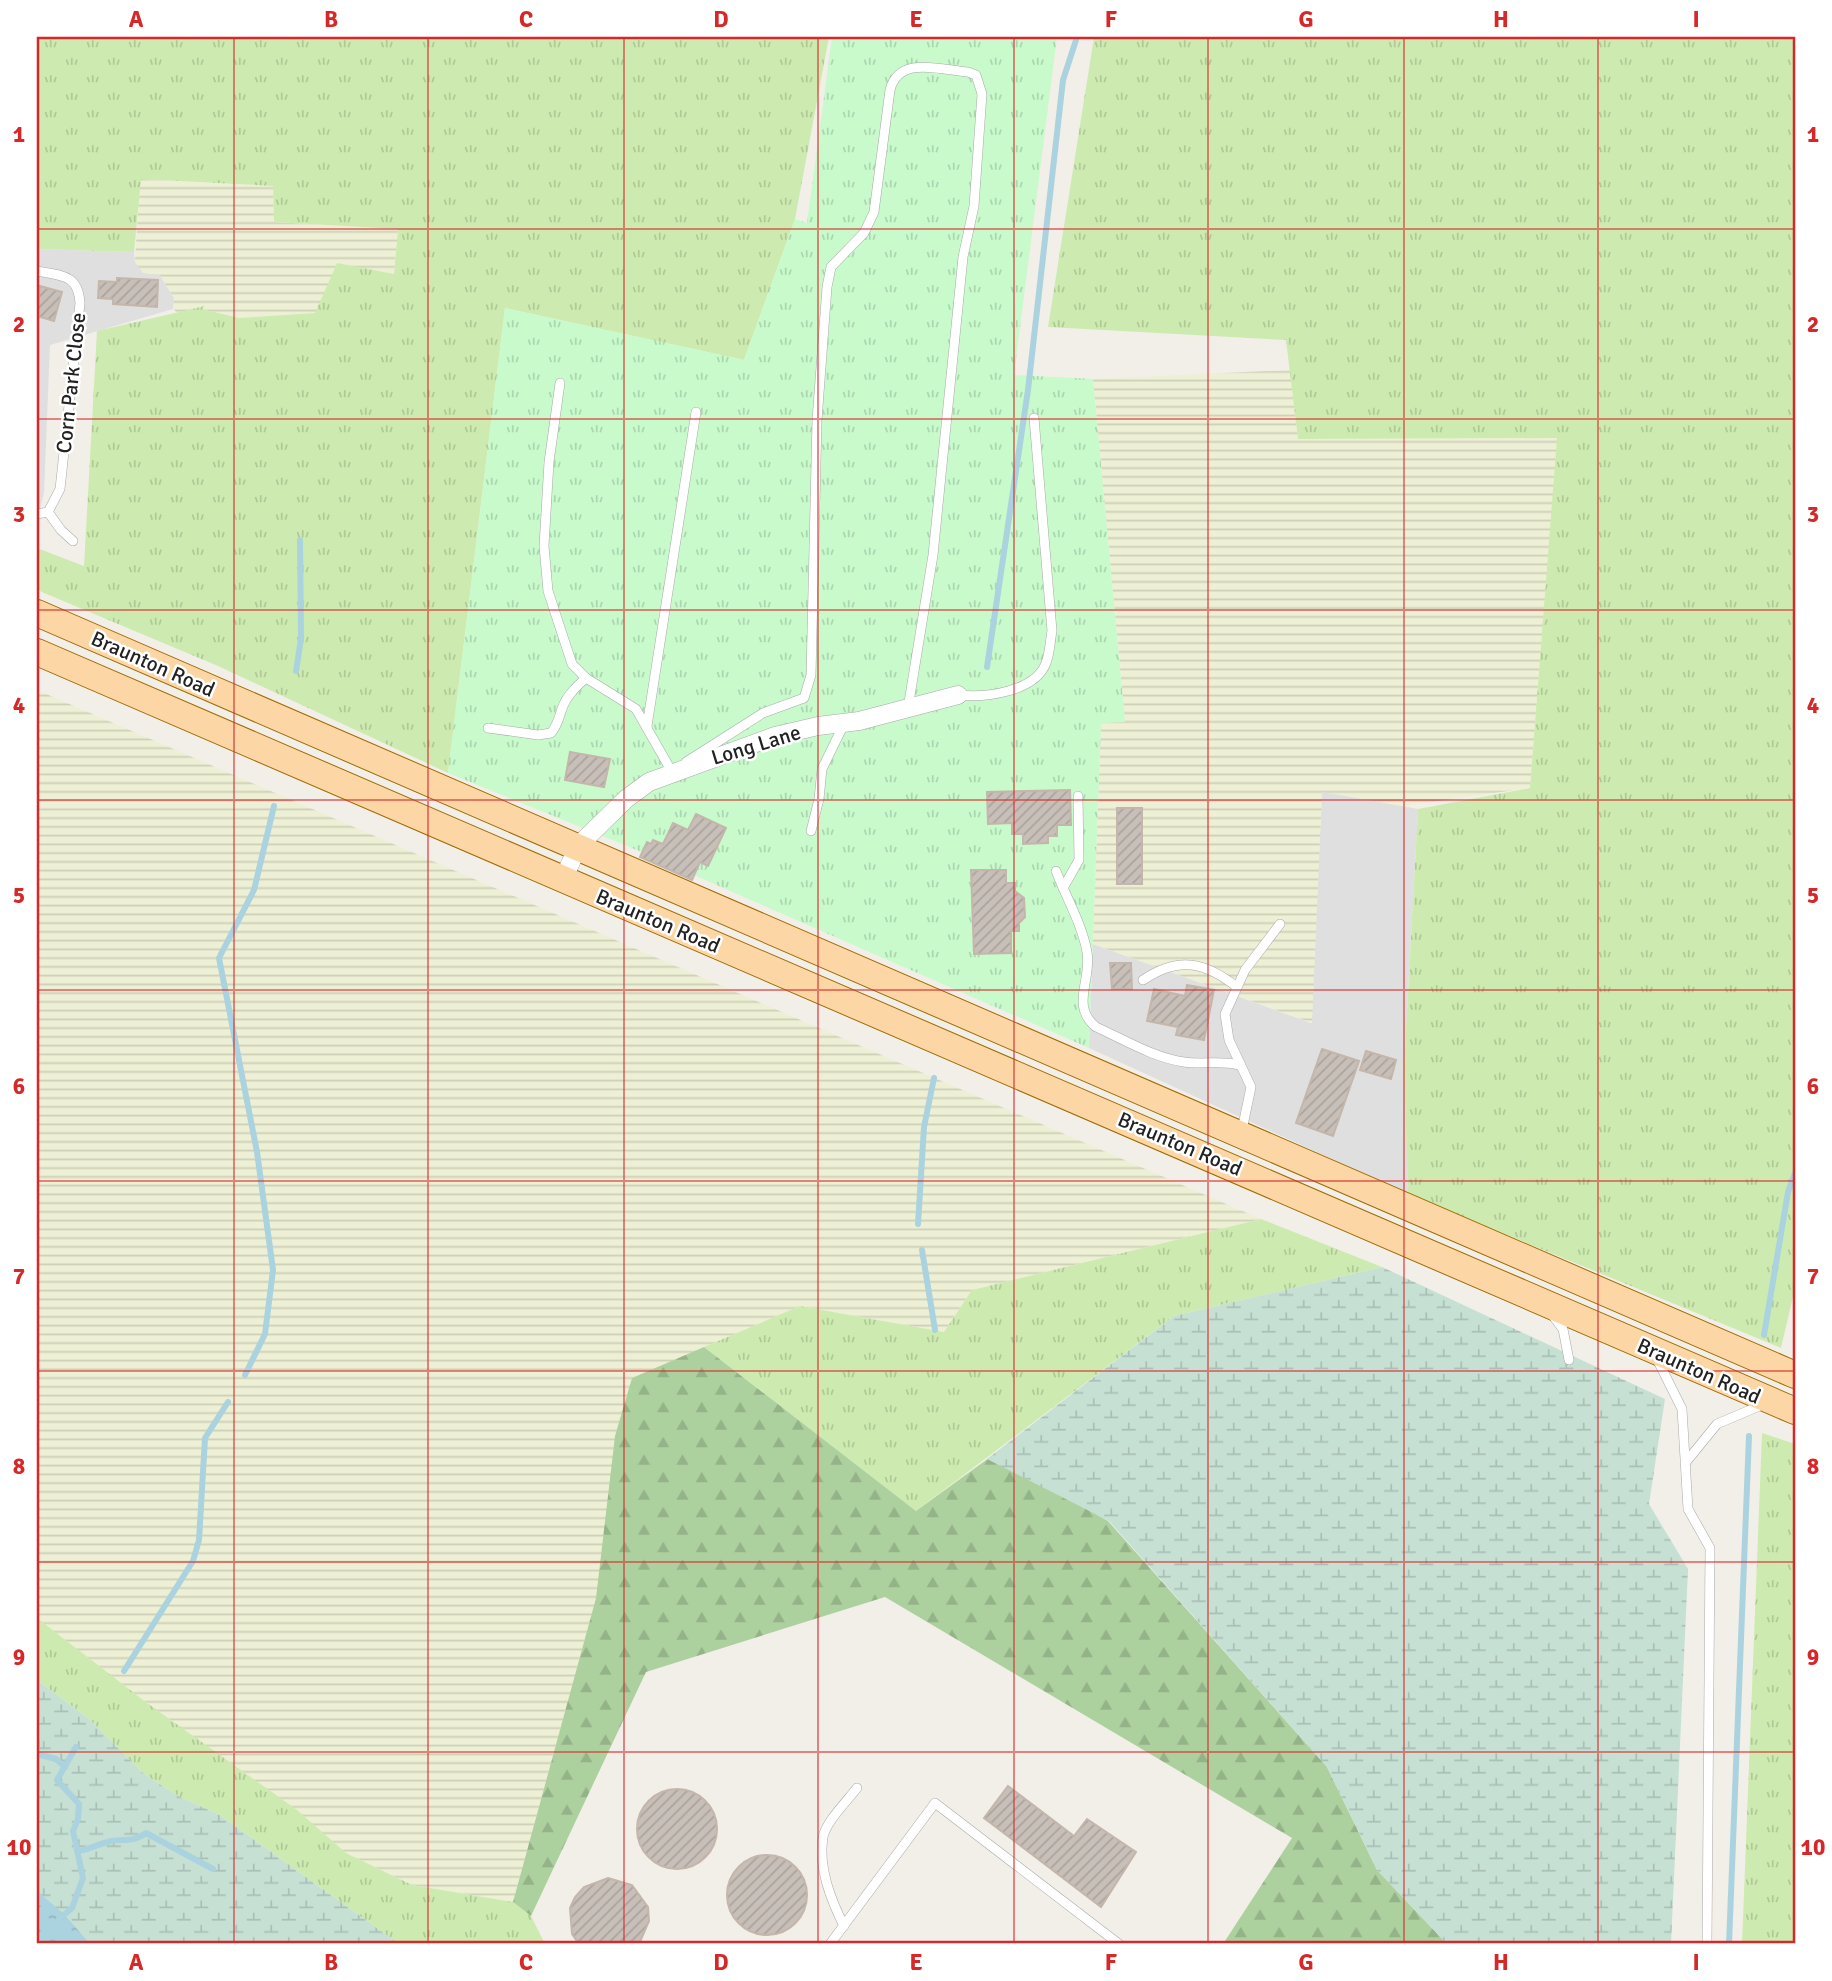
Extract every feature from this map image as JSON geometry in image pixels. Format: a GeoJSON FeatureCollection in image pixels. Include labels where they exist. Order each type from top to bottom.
{"type":"FeatureCollection","features":[{"type":"Feature","properties":{"kind":"main road","name":"Braunton Road"},"geometry":{"type":"LineString","coordinates":[[37,613],[1795,1376]]}},
{"type":"Feature","properties":{"kind":"main road","name":"Braunton Road"},"geometry":{"type":"LineString","coordinates":[[37,652],[1541,1301],[1653,1352],[1795,1411]]}},
{"type":"Feature","properties":{"kind":"street","name":"Long Lane"},"geometry":{"type":"LineString","coordinates":[[578,846],[626,799],[649,782],[672,772],[775,736],[818,726],[844,724],[958,695]]}},
{"type":"Feature","properties":{"kind":"street"},"geometry":{"type":"LineString","coordinates":[[563,880],[578,846]]}},
{"type":"Feature","properties":{"kind":"lane"},"geometry":{"type":"LineString","coordinates":[[560,383],[549,462],[544,546],[548,591],[572,664],[586,678],[636,709],[672,772],[762,713],[804,698],[811,675],[817,420],[827,287],[831,267],[870,224],[878,191],[890,90],[895,75],[909,67],[976,75],[982,94],[975,195],[963,257],[933,555],[908,708]]}},
{"type":"Feature","properties":{"kind":"lane","name":"Corn Park Close"},"geometry":{"type":"LineString","coordinates":[[37,271],[74,281],[79,287],[80,303],[60,489],[48,512]]}},
{"type":"Feature","properties":{"kind":"lane"},"geometry":{"type":"LineString","coordinates":[[647,726],[696,412]]}},
{"type":"Feature","properties":{"kind":"lane"},"geometry":{"type":"LineString","coordinates":[[958,695],[989,694],[1027,684],[1046,663],[1052,631],[1034,418]]}},
{"type":"Feature","properties":{"kind":"lane"},"geometry":{"type":"LineString","coordinates":[[37,514],[48,512],[61,530],[74,541]]}},
{"type":"Feature","properties":{"kind":"lane"},"geometry":{"type":"LineString","coordinates":[[488,727],[538,735],[551,733],[560,722],[562,707],[571,692],[586,678]]}},
{"type":"Feature","properties":{"kind":"lane"},"geometry":{"type":"LineString","coordinates":[[811,831],[820,799],[822,769],[844,724]]}},
{"type":"Feature","properties":{"kind":"lane"},"geometry":{"type":"LineString","coordinates":[[1063,888],[1079,860],[1078,796]]}},
{"type":"Feature","properties":{"kind":"lane"},"geometry":{"type":"LineString","coordinates":[[1056,871],[1083,936],[1088,956],[1081,1003],[1087,1020],[1096,1027],[1173,1059],[1200,1063],[1227,1061],[1239,1065]]}},
{"type":"Feature","properties":{"kind":"lane"},"geometry":{"type":"LineString","coordinates":[[1240,1136],[1251,1087],[1229,1040],[1225,1014],[1245,970],[1280,924]]}},
{"type":"Feature","properties":{"kind":"lane"},"geometry":{"type":"LineString","coordinates":[[1143,980],[1177,965],[1203,966],[1237,987]]}},
{"type":"Feature","properties":{"kind":"lane"},"geometry":{"type":"LineString","coordinates":[[1541,1301],[1563,1329],[1569,1360]]}},
{"type":"Feature","properties":{"kind":"lane"},"geometry":{"type":"LineString","coordinates":[[1653,1352],[1682,1409],[1688,1509],[1710,1548],[1707,1944]]}},
{"type":"Feature","properties":{"kind":"lane"},"geometry":{"type":"LineString","coordinates":[[1686,1462],[1717,1424],[1769,1402]]}},
{"type":"Feature","properties":{"kind":"lane"},"geometry":{"type":"LineString","coordinates":[[844,1926],[832,1901],[824,1871],[823,1836],[856,1788]]}},
{"type":"Feature","properties":{"kind":"lane"},"geometry":{"type":"LineString","coordinates":[[834,1943],[935,1803],[1119,1944]]}},
{"type":"Feature","properties":{"kind":"shaded area"},"geometry":{"type":"Polygon","coordinates":[[[37,249],[134,252],[135,262],[160,275],[174,298],[173,309],[50,345],[44,492],[37,523],[37,249]]]}},
{"type":"Feature","properties":{"kind":"shaded area"},"geometry":{"type":"Polygon","coordinates":[[[1322,791],[1418,809],[1404,1067],[1408,1194],[1089,1048],[1093,944],[1311,1023],[1322,791]]]}},
{"type":"Feature","properties":{"kind":"green space"},"geometry":{"type":"Polygon","coordinates":[[[37,37],[829,37],[795,219],[744,360],[505,308],[448,773],[218,666],[37,590],[37,548],[84,566],[97,331],[205,306],[202,309],[239,318],[315,313],[337,263],[394,274],[398,229],[274,222],[273,186],[141,179],[134,252],[37,249],[37,37]]]}},
{"type":"Feature","properties":{"kind":"green space"},"geometry":{"type":"Polygon","coordinates":[[[832,37],[1057,37],[1014,375],[1093,379],[1125,722],[1101,723],[1089,1048],[632,848],[448,773],[505,308],[744,360],[795,219],[807,223],[832,37]]]}},
{"type":"Feature","properties":{"kind":"green space"},"geometry":{"type":"Polygon","coordinates":[[[1094,37],[1795,37],[1795,1288],[1781,1348],[1408,1194],[1404,1067],[1418,809],[1530,788],[1557,438],[1298,439],[1286,340],[1048,327],[1094,37]]]}},
{"type":"Feature","properties":{"kind":"green space"},"geometry":{"type":"Polygon","coordinates":[[[140,179],[273,186],[274,222],[398,229],[394,274],[315,313],[239,318],[201,309],[203,307],[178,313],[173,309],[174,298],[160,275],[143,273],[135,262],[140,179]]]}},
{"type":"Feature","properties":{"kind":"green space"},"geometry":{"type":"Polygon","coordinates":[[[1290,370],[1298,439],[1558,437],[1530,788],[1403,806],[1322,792],[1312,1023],[1093,944],[1101,723],[1125,721],[1093,379],[1290,370]]]}},
{"type":"Feature","properties":{"kind":"green space"},"geometry":{"type":"Polygon","coordinates":[[[37,690],[1261,1219],[972,1290],[944,1332],[800,1306],[632,1378],[598,1591],[513,1902],[412,1885],[346,1853],[37,1620],[37,690]]]}},
{"type":"Feature","properties":{"kind":"green space"},"geometry":{"type":"Polygon","coordinates":[[[1261,1219],[1382,1267],[1174,1316],[916,1511],[704,1347],[800,1306],[944,1332],[972,1290],[1261,1219]]]}},
{"type":"Feature","properties":{"kind":"green space"},"geometry":{"type":"Polygon","coordinates":[[[1382,1267],[1665,1399],[1649,1504],[1688,1569],[1671,1944],[1447,1944],[1377,1870],[1327,1767],[1109,1521],[987,1459],[1174,1316],[1382,1267]]]}},
{"type":"Feature","properties":{"kind":"green space"},"geometry":{"type":"Polygon","coordinates":[[[704,1347],[916,1511],[993,1455],[1108,1521],[1327,1767],[1377,1870],[1447,1944],[1223,1944],[1292,1838],[885,1597],[646,1672],[531,1916],[513,1902],[596,1598],[615,1436],[632,1378],[704,1347]]]}},
{"type":"Feature","properties":{"kind":"green space"},"geometry":{"type":"Polygon","coordinates":[[[1762,1433],[1795,1444],[1795,1944],[1742,1944],[1762,1433]]]}},
{"type":"Feature","properties":{"kind":"green space"},"geometry":{"type":"Polygon","coordinates":[[[37,1618],[147,1703],[297,1810],[346,1853],[412,1885],[513,1902],[531,1916],[545,1944],[399,1944],[220,1815],[180,1797],[144,1774],[88,1718],[37,1680],[37,1618]]]}},
{"type":"Feature","properties":{"kind":"green space"},"geometry":{"type":"Polygon","coordinates":[[[37,1680],[88,1718],[144,1774],[180,1797],[220,1815],[399,1944],[37,1944],[37,1680]]]}},
{"type":"Feature","properties":{"kind":"water"},"geometry":{"type":"Polygon","coordinates":[[[37,1891],[64,1914],[90,1944],[37,1944],[37,1891]]]}},
{"type":"Feature","properties":{"kind":"building"},"geometry":{"type":"Polygon","coordinates":[[[117,278],[158,280],[157,307],[113,304],[113,299],[98,298],[99,281],[117,282],[117,278]]]}},
{"type":"Feature","properties":{"kind":"building"},"geometry":{"type":"Polygon","coordinates":[[[40,286],[62,292],[54,321],[37,316],[40,286]]]}},
{"type":"Feature","properties":{"kind":"building"},"geometry":{"type":"Polygon","coordinates":[[[570,752],[610,759],[604,787],[565,780],[570,752]]]}},
{"type":"Feature","properties":{"kind":"building"},"geometry":{"type":"Polygon","coordinates":[[[1070,790],[1071,825],[1057,825],[1057,836],[1048,836],[1048,843],[1023,844],[1023,834],[1012,834],[1012,823],[988,824],[987,792],[1070,790]]]}},
{"type":"Feature","properties":{"kind":"building"},"geometry":{"type":"Polygon","coordinates":[[[1117,808],[1142,808],[1142,884],[1117,884],[1117,808]]]}},
{"type":"Feature","properties":{"kind":"building"},"geometry":{"type":"Polygon","coordinates":[[[696,814],[726,828],[708,866],[700,862],[692,880],[640,857],[647,842],[651,844],[653,840],[663,844],[673,823],[688,830],[696,814]]]}},
{"type":"Feature","properties":{"kind":"building"},"geometry":{"type":"Polygon","coordinates":[[[971,870],[1006,870],[1006,883],[1015,883],[1015,891],[1024,898],[1025,917],[1019,923],[1019,931],[1011,931],[1011,953],[974,954],[971,870]]]}},
{"type":"Feature","properties":{"kind":"building"},"geometry":{"type":"Polygon","coordinates":[[[1110,963],[1131,963],[1132,989],[1112,989],[1110,963]]]}},
{"type":"Feature","properties":{"kind":"building"},"geometry":{"type":"Polygon","coordinates":[[[1187,985],[1214,990],[1204,1040],[1176,1035],[1178,1027],[1147,1021],[1154,989],[1185,996],[1187,985]]]}},
{"type":"Feature","properties":{"kind":"building"},"geometry":{"type":"Polygon","coordinates":[[[1322,1049],[1359,1061],[1333,1136],[1296,1123],[1322,1049]]]}},
{"type":"Feature","properties":{"kind":"building"},"geometry":{"type":"Polygon","coordinates":[[[1366,1051],[1396,1060],[1391,1079],[1360,1070],[1366,1051]]]}},
{"type":"Feature","properties":{"kind":"building"},"geometry":{"type":"Polygon","coordinates":[[[1008,1786],[1074,1836],[1087,1819],[1136,1852],[1101,1907],[984,1818],[1008,1786]]]}},
{"type":"Feature","properties":{"kind":"building"},"geometry":{"type":"Polygon","coordinates":[[[677,1789],[692,1792],[705,1801],[714,1814],[717,1829],[714,1844],[705,1857],[692,1866],[677,1869],[662,1866],[649,1857],[640,1844],[637,1829],[640,1814],[649,1801],[662,1792],[677,1789]]]}},
{"type":"Feature","properties":{"kind":"building"},"geometry":{"type":"Polygon","coordinates":[[[767,1855],[782,1858],[795,1867],[804,1880],[807,1895],[804,1910],[795,1923],[782,1932],[767,1935],[752,1932],[739,1923],[730,1910],[727,1895],[730,1880],[739,1867],[752,1858],[767,1855]]]}},
{"type":"Feature","properties":{"kind":"building"},"geometry":{"type":"Polygon","coordinates":[[[608,1878],[632,1885],[648,1907],[649,1921],[639,1944],[579,1944],[572,1934],[570,1908],[575,1897],[584,1887],[608,1878]]]}},
{"type":"Feature","properties":{"kind":"waterway"},"geometry":{"type":"LineString","coordinates":[[987,667],[1028,390],[1063,80],[1077,37]]}},
{"type":"Feature","properties":{"kind":"waterway"},"geometry":{"type":"LineString","coordinates":[[296,671],[301,639],[300,540]]}},
{"type":"Feature","properties":{"kind":"waterway"},"geometry":{"type":"LineString","coordinates":[[245,1375],[265,1334],[273,1270],[257,1152],[219,958],[254,890],[274,806]]}},
{"type":"Feature","properties":{"kind":"waterway"},"geometry":{"type":"LineString","coordinates":[[918,1224],[924,1127],[934,1078]]}},
{"type":"Feature","properties":{"kind":"waterway"},"geometry":{"type":"LineString","coordinates":[[1764,1335],[1788,1192],[1795,1173]]}},
{"type":"Feature","properties":{"kind":"waterway"},"geometry":{"type":"LineString","coordinates":[[922,1250],[935,1330]]}},
{"type":"Feature","properties":{"kind":"waterway"},"geometry":{"type":"LineString","coordinates":[[124,1671],[193,1561],[199,1540],[205,1438],[228,1402]]}},
{"type":"Feature","properties":{"kind":"waterway"},"geometry":{"type":"LineString","coordinates":[[1729,1944],[1749,1436]]}},
{"type":"Feature","properties":{"kind":"waterway"},"geometry":{"type":"LineString","coordinates":[[37,1742],[37,1748]]}},
{"type":"Feature","properties":{"kind":"waterway"},"geometry":{"type":"LineString","coordinates":[[59,1919],[72,1908],[83,1878],[73,1831],[78,1819],[79,1804],[57,1780],[76,1747]]}},
{"type":"Feature","properties":{"kind":"waterway"},"geometry":{"type":"LineString","coordinates":[[37,1754],[56,1759],[65,1767]]}},
{"type":"Feature","properties":{"kind":"waterway"},"geometry":{"type":"LineString","coordinates":[[77,1851],[107,1842],[133,1839],[146,1833],[213,1869]]}}]}
